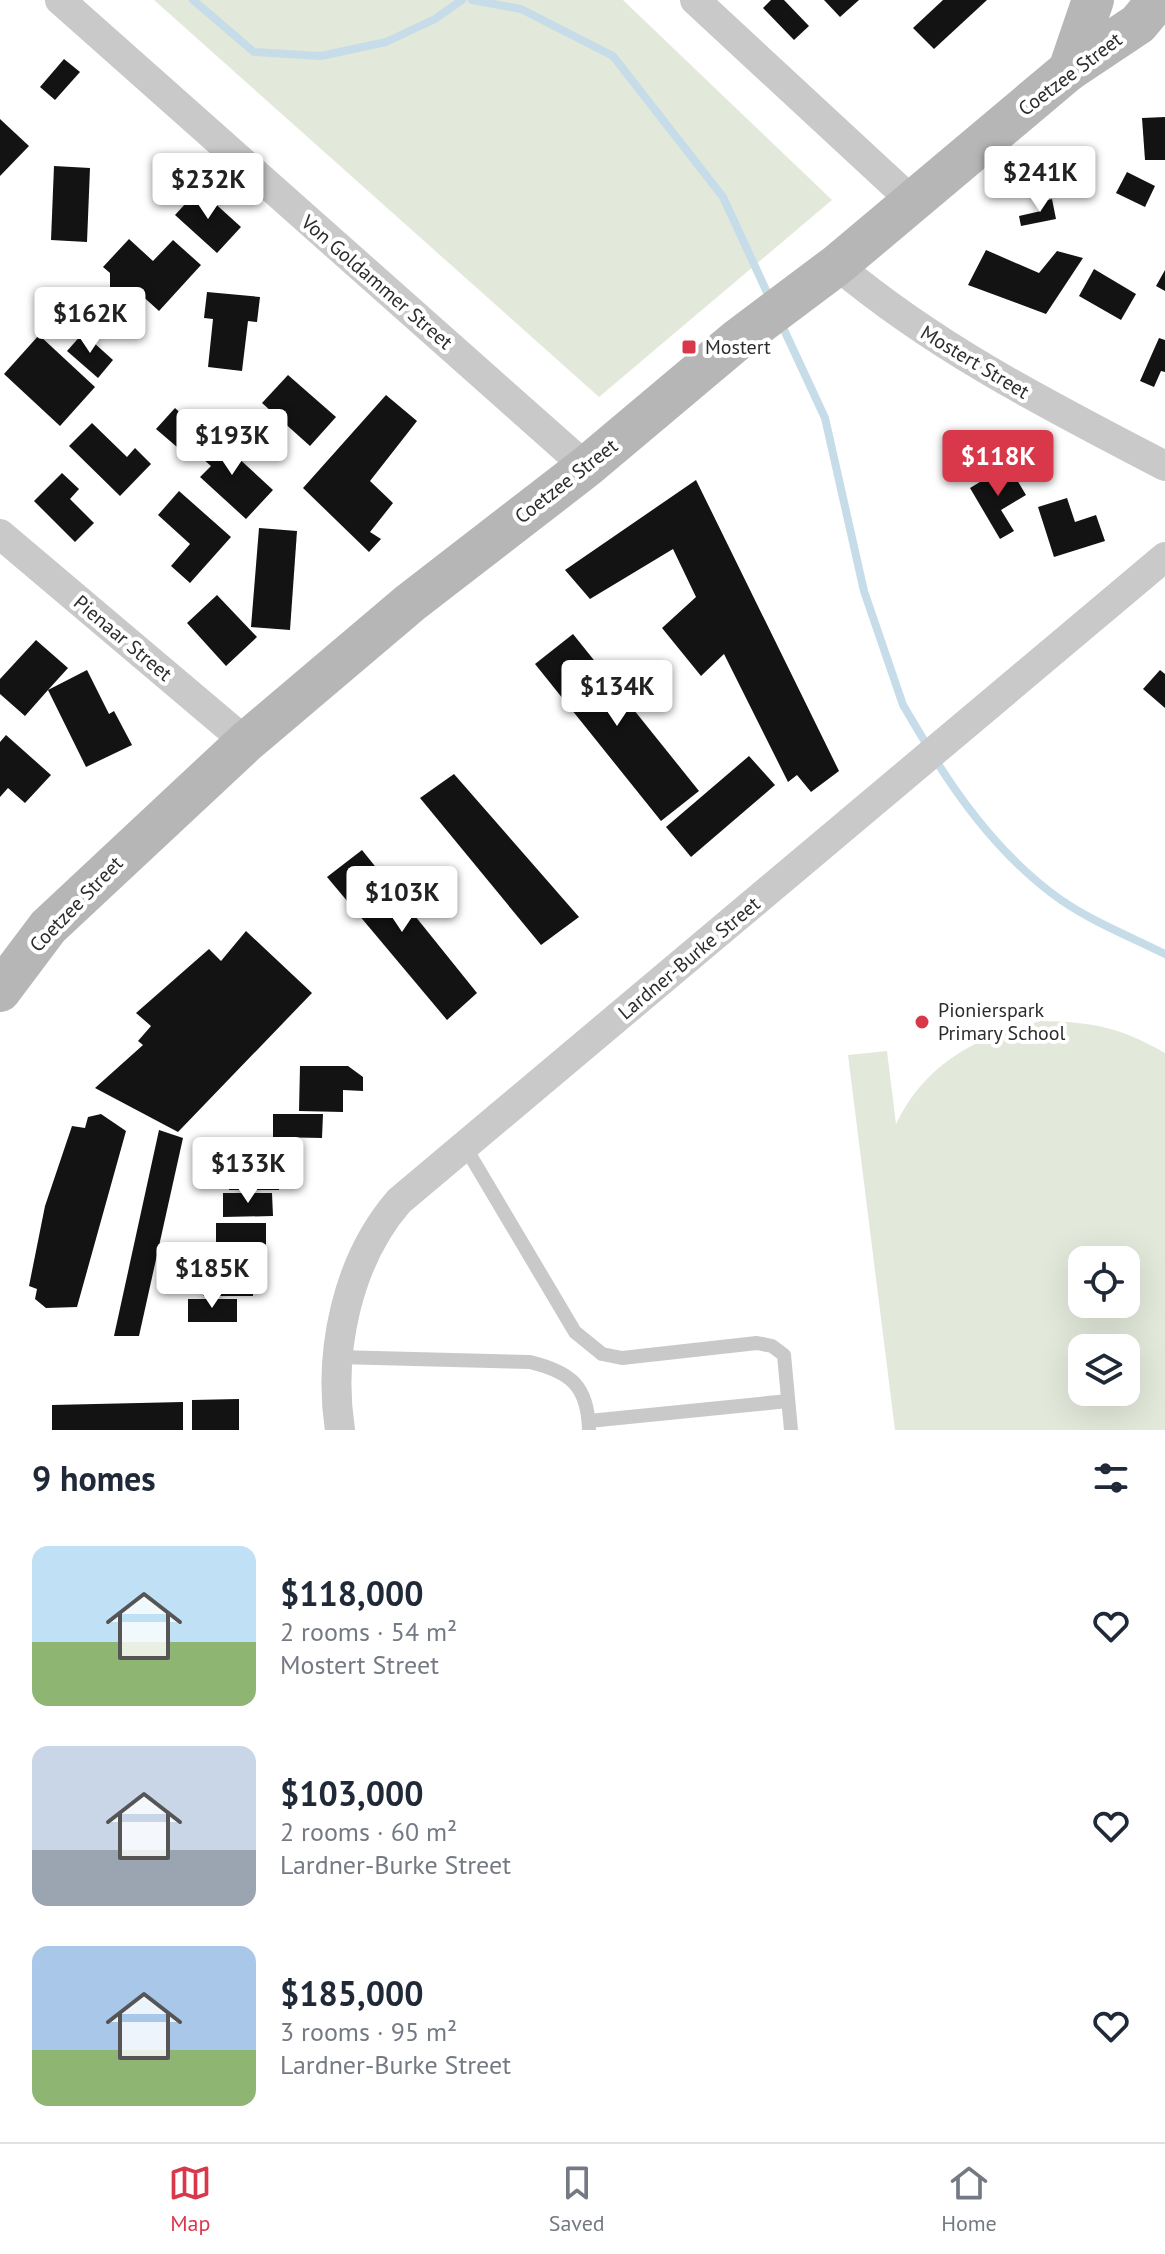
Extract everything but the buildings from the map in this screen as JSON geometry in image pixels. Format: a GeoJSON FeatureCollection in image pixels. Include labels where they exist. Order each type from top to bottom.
{"type":"FeatureCollection","features":[{"type":"Feature","properties":{"kind":"street","name":"Von Goldammer Street"},"geometry":{"type":"LineString","coordinates":[[60,0],[586,467]]}},
{"type":"Feature","properties":{"kind":"street"},"geometry":{"type":"LineString","coordinates":[[695,0],[913,202]]}},
{"type":"Feature","properties":{"kind":"street"},"geometry":{"type":"LineString","coordinates":[[1069,70],[1093,0]]}},
{"type":"Feature","properties":{"kind":"street","name":"Coetzee Street"},"geometry":{"type":"LineString","coordinates":[[0,991],[48,927],[246,742],[420,595],[586,467],[737,340],[837,265],[1069,70],[1154,11]]}},
{"type":"Feature","properties":{"kind":"street","name":"Mostert Street"},"geometry":{"type":"LineString","coordinates":[[837,265],[914,326],[1002,382],[1165,466]]}},
{"type":"Feature","properties":{"kind":"street","name":"Pienaar Street"},"geometry":{"type":"LineString","coordinates":[[0,534],[246,742]]}},
{"type":"Feature","properties":{"kind":"street","name":"Lardner-Burke Street"},"geometry":{"type":"LineString","coordinates":[[340,1430],[336,1357],[349,1295],[376,1227],[399,1201],[1165,557]]}},
{"type":"Feature","properties":{"kind":"lane"},"geometry":{"type":"LineString","coordinates":[[464,1145],[575,1332],[602,1354],[622,1358],[757,1343],[772,1346],[784,1355],[791,1430]]}},
{"type":"Feature","properties":{"kind":"lane"},"geometry":{"type":"LineString","coordinates":[[336,1357],[530,1362],[553,1368],[576,1381],[587,1406],[589,1425],[788,1401]]}},
{"type":"Feature","properties":{"kind":"green space"},"geometry":{"type":"Polygon","coordinates":[[[154,0],[623,0],[832,200],[599,397],[154,0]]]}},
{"type":"Feature","properties":{"kind":"green space"},"geometry":{"type":"Polygon","coordinates":[[[1041,1021],[1076,1023],[1120,1032],[1165,1053],[1165,1430],[895,1430],[848,1055],[887,1051],[896,1124],[908,1102],[938,1068],[975,1044],[1041,1021]]]}},
{"type":"Feature","properties":{"kind":"waterway"},"geometry":{"type":"LineString","coordinates":[[193,0],[254,52],[321,56],[386,42],[435,19],[462,0]]}},
{"type":"Feature","properties":{"kind":"waterway"},"geometry":{"type":"LineString","coordinates":[[472,0],[521,9],[613,56],[723,197],[771,301]]}},
{"type":"Feature","properties":{"kind":"waterway"},"geometry":{"type":"LineString","coordinates":[[780,321],[825,418],[864,591],[903,705],[928,747]]}},
{"type":"Feature","properties":{"kind":"waterway"},"geometry":{"type":"LineString","coordinates":[[935,759],[991,836],[1042,886],[1086,915],[1165,954]]}},
{"type":"Feature","properties":{"kind":"place","name":"Mostert"},"geometry":{"type":"Point","coordinates":[689,347]}},
{"type":"Feature","properties":{"kind":"place","name":"Pionierspark Primary School"},"geometry":{"type":"Point","coordinates":[922,1022]}}]}
